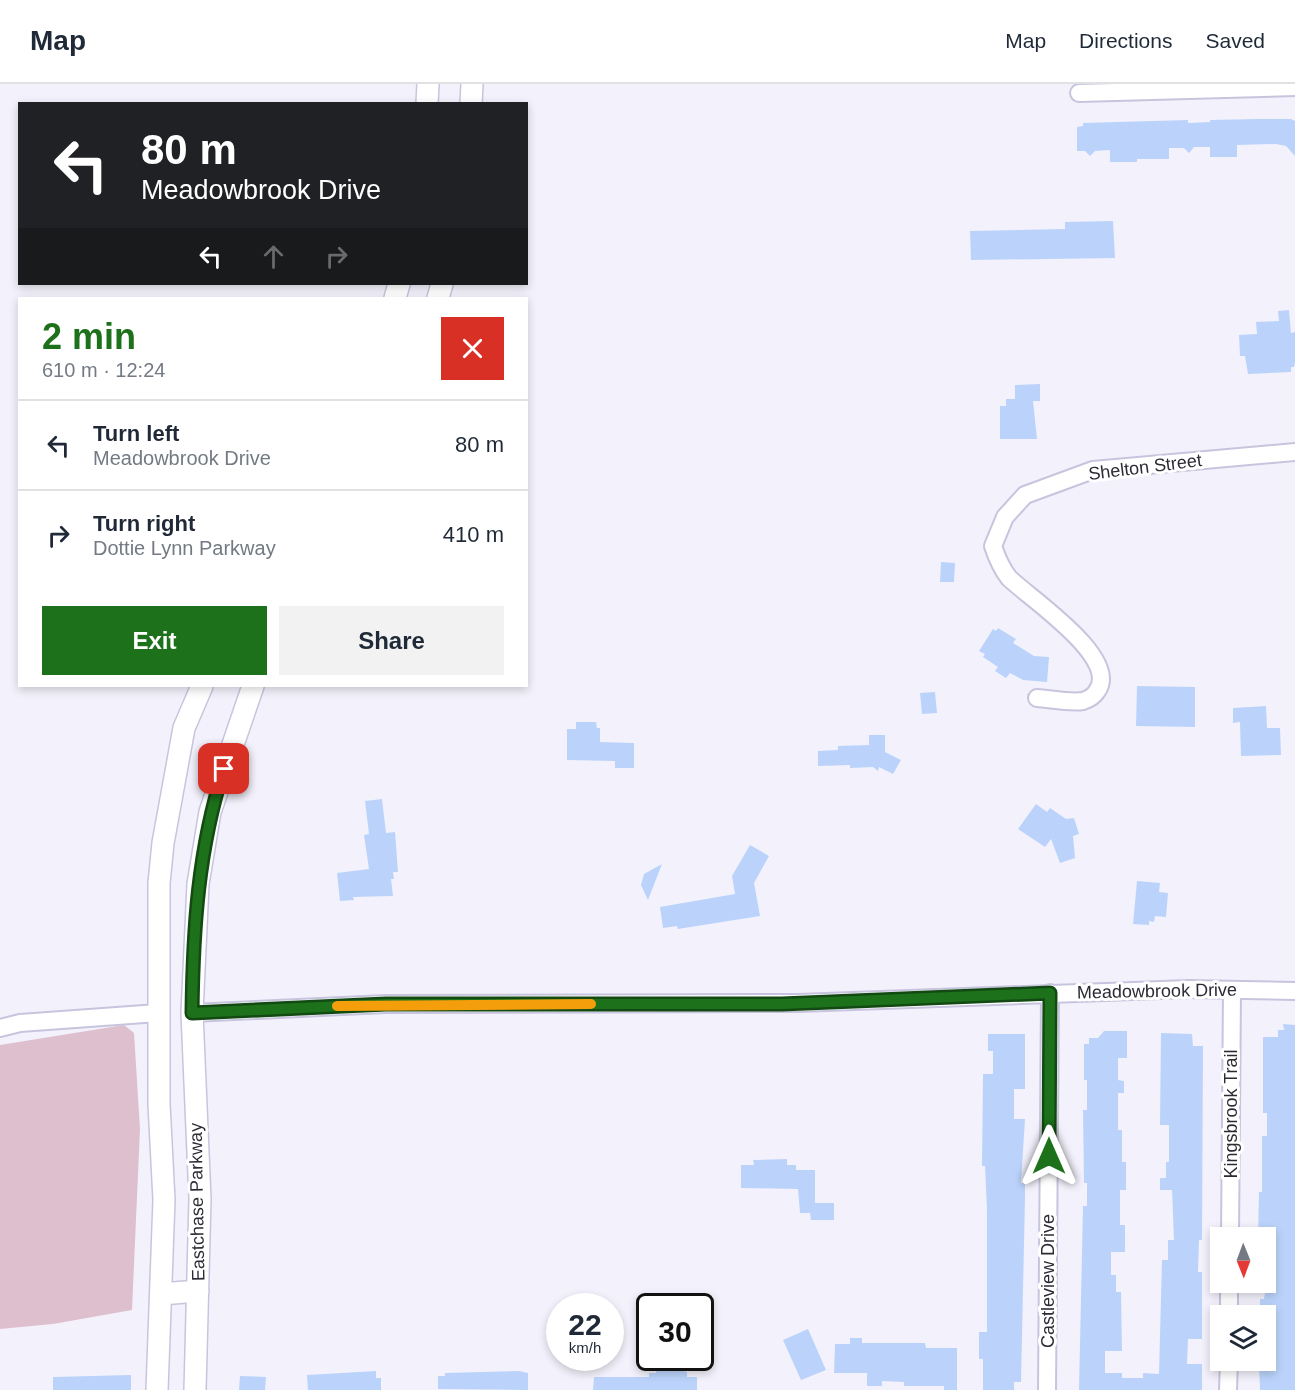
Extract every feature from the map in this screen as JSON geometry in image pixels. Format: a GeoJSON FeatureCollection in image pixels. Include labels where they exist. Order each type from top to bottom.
{"type":"FeatureCollection","features":[{"type":"Feature","properties":{"kind":"main road"},"geometry":{"type":"LineString","coordinates":[[428,84],[428,102]]}},
{"type":"Feature","properties":{"kind":"main road"},"geometry":{"type":"LineString","coordinates":[[471,102],[472,84]]}},
{"type":"Feature","properties":{"kind":"main road","name":"Eastchase Parkway"},"geometry":{"type":"LineString","coordinates":[[157,1390],[164,1200],[159,1104],[159,883],[162,843],[182,739],[202,687]]}},
{"type":"Feature","properties":{"kind":"main road","name":"Eastchase Parkway"},"geometry":{"type":"LineString","coordinates":[[195,1390],[200,1199],[192,1013],[198,884],[210,812],[253,687]]}},
{"type":"Feature","properties":{"kind":"main road"},"geometry":{"type":"LineString","coordinates":[[159,883],[167,908],[166,973],[168,987],[192,1013]]}},
{"type":"Feature","properties":{"kind":"main road"},"geometry":{"type":"LineString","coordinates":[[161,1294],[198,1292]]}},
{"type":"Feature","properties":{"kind":"street"},"geometry":{"type":"LineString","coordinates":[[1079,93],[1160,87],[1295,87]]}},
{"type":"Feature","properties":{"kind":"street","name":"Shelton Street"},"geometry":{"type":"LineString","coordinates":[[1037,698],[1082,701],[1093,697],[1101,686],[1101,672],[1081,642],[1067,627],[1010,578],[998,562],[993,546],[1005,517],[1025,495],[1093,470],[1295,453]]}},
{"type":"Feature","properties":{"kind":"street","name":"Kingsbrook Trail"},"geometry":{"type":"LineString","coordinates":[[1230,1227],[1232,990]]}},
{"type":"Feature","properties":{"kind":"street","name":"Meadowbrook Drive"},"geometry":{"type":"LineString","coordinates":[[192,1013],[386,1004],[798,1003],[1050,993],[1295,991]]}},
{"type":"Feature","properties":{"kind":"street","name":"Castleview Drive"},"geometry":{"type":"LineString","coordinates":[[1047,1390],[1050,993]]}},
{"type":"Feature","properties":{"kind":"street"},"geometry":{"type":"LineString","coordinates":[[0,1028],[20,1023],[158,1013]]}},
{"type":"Feature","properties":{"kind":"street"},"geometry":{"type":"LineString","coordinates":[[1228,1390],[1229,1371]]}},
{"type":"Feature","properties":{"kind":"shaded area"},"geometry":{"type":"Polygon","coordinates":[[[124,1025],[134,1033],[140,1129],[132,1310],[53,1324],[0,1329],[0,1045],[124,1025]]]}},
{"type":"Feature","properties":{"kind":"building"},"geometry":{"type":"Polygon","coordinates":[[[1291,119],[1295,121],[1295,156],[1286,146],[1276,144],[1237,145],[1237,157],[1210,157],[1210,147],[1194,147],[1189,153],[1184,148],[1169,148],[1169,159],[1137,159],[1137,162],[1110,162],[1110,150],[1095,151],[1090,156],[1085,151],[1077,151],[1077,127],[1083,126],[1083,123],[1188,120],[1188,123],[1210,122],[1210,120],[1291,119]]]}},
{"type":"Feature","properties":{"kind":"building"},"geometry":{"type":"Polygon","coordinates":[[[1113,221],[1115,258],[971,260],[970,231],[1065,229],[1065,222],[1113,221]]]}},
{"type":"Feature","properties":{"kind":"building"},"geometry":{"type":"Polygon","coordinates":[[[1289,310],[1291,333],[1295,332],[1295,362],[1294,367],[1291,367],[1291,372],[1248,374],[1245,356],[1240,356],[1239,335],[1257,334],[1256,322],[1279,321],[1278,311],[1289,310]]]}},
{"type":"Feature","properties":{"kind":"building"},"geometry":{"type":"Polygon","coordinates":[[[1040,384],[1040,401],[1033,401],[1037,439],[1000,439],[1000,406],[1006,406],[1006,399],[1015,399],[1015,385],[1040,384]]]}},
{"type":"Feature","properties":{"kind":"building"},"geometry":{"type":"Polygon","coordinates":[[[941,562],[955,563],[954,582],[940,582],[941,562]]]}},
{"type":"Feature","properties":{"kind":"building"},"geometry":{"type":"Polygon","coordinates":[[[998,628],[1016,639],[1013,643],[1034,656],[1049,657],[1047,682],[1023,680],[1010,673],[1006,678],[995,671],[998,667],[983,657],[985,654],[979,651],[993,629],[996,631],[998,628]]]}},
{"type":"Feature","properties":{"kind":"building"},"geometry":{"type":"Polygon","coordinates":[[[1137,686],[1195,687],[1195,727],[1136,726],[1137,686]]]}},
{"type":"Feature","properties":{"kind":"building"},"geometry":{"type":"Polygon","coordinates":[[[935,692],[937,713],[922,714],[920,693],[935,692]]]}},
{"type":"Feature","properties":{"kind":"building"},"geometry":{"type":"Polygon","coordinates":[[[1266,706],[1267,728],[1280,728],[1281,755],[1241,756],[1240,722],[1233,723],[1233,708],[1266,706]]]}},
{"type":"Feature","properties":{"kind":"building"},"geometry":{"type":"Polygon","coordinates":[[[576,722],[596,722],[597,728],[600,728],[600,742],[634,743],[634,768],[615,768],[615,761],[567,760],[567,729],[576,729],[576,722]]]}},
{"type":"Feature","properties":{"kind":"building"},"geometry":{"type":"Polygon","coordinates":[[[869,735],[885,735],[885,752],[901,760],[893,774],[879,767],[878,771],[873,767],[850,768],[850,765],[818,766],[818,751],[838,750],[838,746],[869,745],[869,735]]]}},
{"type":"Feature","properties":{"kind":"building"},"geometry":{"type":"Polygon","coordinates":[[[382,799],[386,833],[395,832],[398,872],[393,872],[394,879],[391,879],[393,896],[353,897],[354,900],[340,901],[337,873],[369,869],[364,835],[369,834],[365,801],[382,799]]]}},
{"type":"Feature","properties":{"kind":"building"},"geometry":{"type":"Polygon","coordinates":[[[1036,804],[1047,812],[1050,808],[1066,819],[1074,818],[1079,834],[1073,836],[1075,858],[1060,863],[1051,839],[1045,847],[1018,829],[1036,804]]]}},
{"type":"Feature","properties":{"kind":"building"},"geometry":{"type":"Polygon","coordinates":[[[750,845],[769,856],[754,883],[760,916],[678,929],[677,926],[663,928],[660,907],[735,894],[732,876],[750,845]]]}},
{"type":"Feature","properties":{"kind":"building"},"geometry":{"type":"Polygon","coordinates":[[[662,864],[648,900],[641,885],[644,874],[662,864]]]}},
{"type":"Feature","properties":{"kind":"building"},"geometry":{"type":"Polygon","coordinates":[[[1137,881],[1160,883],[1159,892],[1168,893],[1166,917],[1155,916],[1154,922],[1149,921],[1149,925],[1133,924],[1137,881]]]}},
{"type":"Feature","properties":{"kind":"building"},"geometry":{"type":"Polygon","coordinates":[[[1283,1024],[1295,1025],[1295,1390],[1260,1390],[1259,1371],[1276,1371],[1276,1305],[1260,1305],[1260,1299],[1264,1299],[1265,1293],[1276,1293],[1276,1227],[1258,1227],[1259,1192],[1262,1192],[1262,1136],[1267,1136],[1267,1113],[1263,1113],[1263,1037],[1278,1037],[1278,1030],[1284,1030],[1283,1024]]]}},
{"type":"Feature","properties":{"kind":"building"},"geometry":{"type":"Polygon","coordinates":[[[1104,1031],[1127,1031],[1127,1058],[1118,1058],[1118,1080],[1124,1081],[1124,1093],[1118,1093],[1118,1130],[1122,1130],[1122,1162],[1126,1162],[1126,1190],[1120,1190],[1120,1225],[1125,1225],[1125,1252],[1111,1252],[1111,1275],[1116,1275],[1116,1292],[1121,1292],[1122,1351],[1105,1351],[1105,1373],[1122,1373],[1122,1378],[1143,1378],[1143,1373],[1159,1374],[1162,1260],[1168,1260],[1168,1240],[1174,1240],[1172,1190],[1160,1190],[1160,1178],[1166,1178],[1166,1162],[1169,1162],[1169,1125],[1160,1125],[1161,1033],[1192,1034],[1193,1046],[1203,1046],[1202,1240],[1199,1240],[1198,1272],[1202,1272],[1202,1339],[1188,1339],[1187,1364],[1202,1364],[1202,1390],[1079,1390],[1083,1206],[1087,1206],[1087,1183],[1084,1183],[1083,1110],[1087,1110],[1087,1080],[1084,1080],[1084,1044],[1089,1044],[1089,1038],[1098,1038],[1104,1031]]]}},
{"type":"Feature","properties":{"kind":"building"},"geometry":{"type":"Polygon","coordinates":[[[988,1034],[1025,1034],[1025,1089],[1014,1089],[1014,1119],[1025,1119],[1021,1183],[1025,1183],[1025,1198],[1021,1382],[1014,1382],[1014,1390],[983,1390],[983,1359],[979,1359],[979,1332],[987,1332],[987,1210],[985,1166],[982,1166],[983,1074],[993,1074],[993,1051],[988,1051],[988,1034]]]}},
{"type":"Feature","properties":{"kind":"building"},"geometry":{"type":"Polygon","coordinates":[[[787,1159],[787,1165],[796,1165],[796,1170],[815,1170],[815,1203],[834,1203],[834,1220],[811,1220],[810,1213],[800,1213],[798,1189],[741,1188],[741,1165],[754,1165],[753,1160],[787,1159]]]}},
{"type":"Feature","properties":{"kind":"building"},"geometry":{"type":"Polygon","coordinates":[[[808,1329],[826,1370],[801,1380],[783,1340],[808,1329]]]}},
{"type":"Feature","properties":{"kind":"building"},"geometry":{"type":"Polygon","coordinates":[[[850,1338],[862,1338],[862,1343],[925,1343],[926,1348],[957,1348],[957,1390],[944,1390],[944,1386],[904,1386],[904,1382],[882,1381],[882,1386],[867,1386],[867,1373],[834,1373],[835,1344],[850,1344],[850,1338]]]}},
{"type":"Feature","properties":{"kind":"building"},"geometry":{"type":"Polygon","coordinates":[[[376,1371],[376,1378],[381,1378],[381,1390],[308,1390],[307,1375],[376,1371]]]}},
{"type":"Feature","properties":{"kind":"building"},"geometry":{"type":"Polygon","coordinates":[[[519,1371],[528,1373],[528,1390],[438,1389],[438,1376],[445,1376],[445,1373],[519,1371]]]}},
{"type":"Feature","properties":{"kind":"building"},"geometry":{"type":"Polygon","coordinates":[[[656,1371],[687,1372],[687,1377],[697,1377],[697,1390],[593,1390],[594,1377],[649,1377],[649,1373],[656,1373],[656,1371]]]}},
{"type":"Feature","properties":{"kind":"building"},"geometry":{"type":"Polygon","coordinates":[[[131,1375],[131,1390],[53,1390],[53,1377],[131,1375]]]}},
{"type":"Feature","properties":{"kind":"building"},"geometry":{"type":"Polygon","coordinates":[[[240,1376],[266,1377],[265,1390],[239,1390],[240,1376]]]}},
{"type":"Feature","properties":{"kind":"slow traffic"},"geometry":{"type":"LineString","coordinates":[[337,1006],[591,1004]]}},
{"type":"Feature","properties":{"kind":"route"},"geometry":{"type":"LineString","coordinates":[[224,769],[210,812],[198,884],[192,972],[192,1013],[386,1004],[782,1004],[1050,993],[1049,1156]]}}]}
